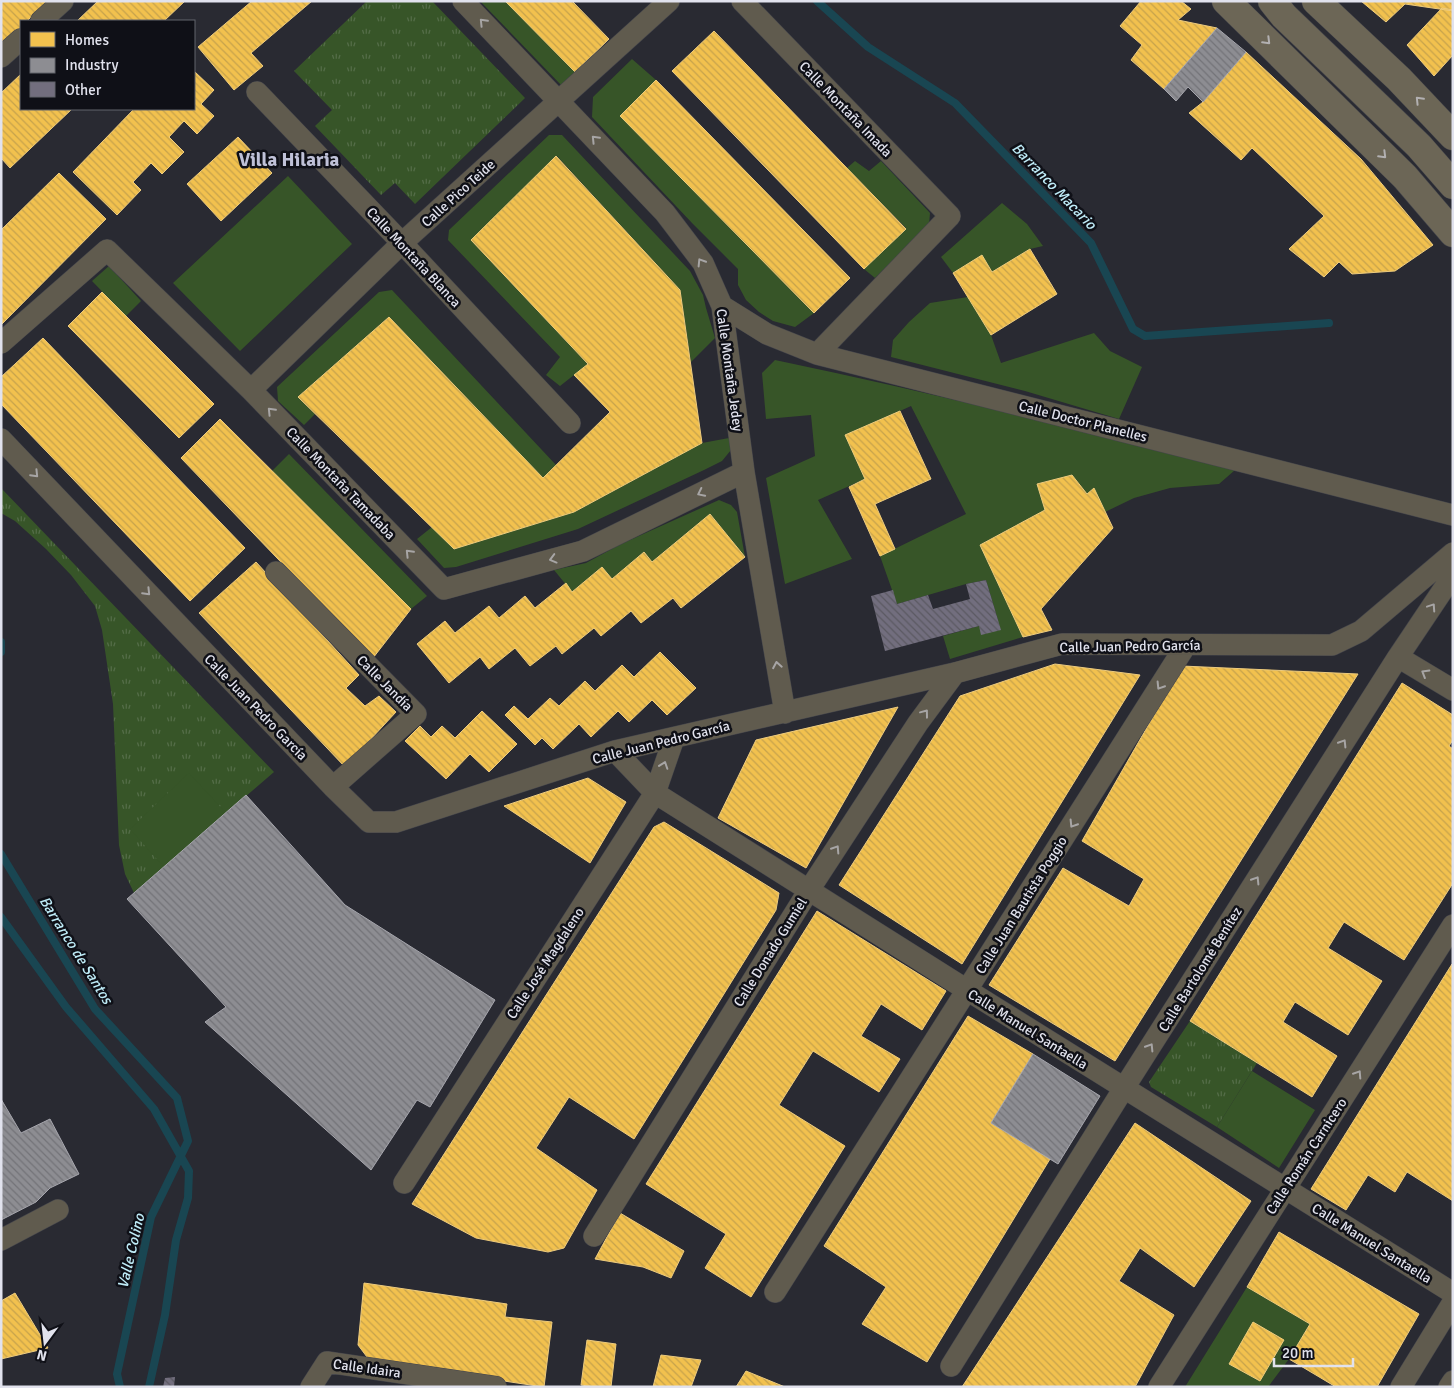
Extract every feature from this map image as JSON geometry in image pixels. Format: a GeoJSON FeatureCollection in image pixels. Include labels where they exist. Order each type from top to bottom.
{"type":"FeatureCollection","features":[{"type":"Feature","properties":{"kind":"main road"},"geometry":{"type":"LineString","coordinates":[[1226,1],[1404,177],[1453,233]]}},
{"type":"Feature","properties":{"kind":"main road"},"geometry":{"type":"LineString","coordinates":[[1316,1],[1399,79],[1453,136]]}},
{"type":"Feature","properties":{"kind":"main road"},"geometry":{"type":"LineString","coordinates":[[1273,6],[1420,146],[1453,185]]}},
{"type":"Feature","properties":{"kind":"street"},"geometry":{"type":"LineString","coordinates":[[41,20],[63,1]]}},
{"type":"Feature","properties":{"kind":"street","name":"Calle Montaña Jedey"},"geometry":{"type":"LineString","coordinates":[[463,1],[665,213],[703,263],[722,306],[744,472],[785,713]]}},
{"type":"Feature","properties":{"kind":"street","name":"Calle Pico Teide"},"geometry":{"type":"LineString","coordinates":[[251,390],[402,243],[669,1]]}},
{"type":"Feature","properties":{"kind":"street","name":"Calle Montaña Imada"},"geometry":{"type":"LineString","coordinates":[[742,1],[950,216],[817,354]]}},
{"type":"Feature","properties":{"kind":"street"},"geometry":{"type":"LineString","coordinates":[[1,57],[20,40]]}},
{"type":"Feature","properties":{"kind":"street","name":"Calle Montaña Blanca"},"geometry":{"type":"LineString","coordinates":[[257,92],[402,243],[570,423]]}},
{"type":"Feature","properties":{"kind":"street","name":"Calle Montaña Tamadaba"},"geometry":{"type":"LineString","coordinates":[[1,343],[107,250],[251,390],[444,588],[582,551],[744,472]]}},
{"type":"Feature","properties":{"kind":"street","name":"Calle Doctor Planelles"},"geometry":{"type":"LineString","coordinates":[[722,306],[767,334],[817,354],[1453,515]]}},
{"type":"Feature","properties":{"kind":"street","name":"Calle Juan Pedro García"},"geometry":{"type":"LineString","coordinates":[[1,439],[333,787],[369,822],[396,822],[615,751],[955,673],[1062,644],[1332,645],[1361,631],[1453,553]]}},
{"type":"Feature","properties":{"kind":"street","name":"Calle Jandía"},"geometry":{"type":"LineString","coordinates":[[276,572],[416,714],[333,787]]}},
{"type":"Feature","properties":{"kind":"street","name":"Calle Bartolomé Benítez"},"geometry":{"type":"LineString","coordinates":[[951,1366],[1124,1088],[1398,657],[1453,575]]}},
{"type":"Feature","properties":{"kind":"street","name":"Calle Juan Bautista Poggio"},"geometry":{"type":"LineString","coordinates":[[775,1292],[1186,645]]}},
{"type":"Feature","properties":{"kind":"street"},"geometry":{"type":"LineString","coordinates":[[1398,657],[1453,690]]}},
{"type":"Feature","properties":{"kind":"street","name":"Calle Donado Gumiel"},"geometry":{"type":"LineString","coordinates":[[594,1236],[809,890],[918,723],[955,673]]}},
{"type":"Feature","properties":{"kind":"street","name":"Calle José Magdaleno"},"geometry":{"type":"LineString","coordinates":[[404,1183],[655,793],[674,738]]}},
{"type":"Feature","properties":{"kind":"street","name":"Calle Manuel Santaella"},"geometry":{"type":"LineString","coordinates":[[615,751],[655,793],[966,990],[1453,1293]]}},
{"type":"Feature","properties":{"kind":"street","name":"Calle Román Carnicero"},"geometry":{"type":"LineString","coordinates":[[1159,1387],[1453,926]]}},
{"type":"Feature","properties":{"kind":"street"},"geometry":{"type":"LineString","coordinates":[[1,1240],[58,1210]]}},
{"type":"Feature","properties":{"kind":"street"},"geometry":{"type":"LineString","coordinates":[[1401,1387],[1453,1302]]}},
{"type":"Feature","properties":{"kind":"street","name":"Calle Idaira"},"geometry":{"type":"LineString","coordinates":[[311,1387],[327,1362],[492,1386]]}},
{"type":"Feature","properties":{"kind":"street"},"geometry":{"type":"LineString","coordinates":[[1449,1387],[1453,1381]]}},
{"type":"Feature","properties":{"kind":"green space"},"geometry":{"type":"Polygon","coordinates":[[[367,1],[432,1],[525,98],[415,204],[395,183],[381,195],[315,126],[332,110],[294,71],[367,1]]]}},
{"type":"Feature","properties":{"kind":"green space"},"geometry":{"type":"Polygon","coordinates":[[[480,1],[505,1],[575,72],[562,86],[480,1]]]}},
{"type":"Feature","properties":{"kind":"green space"},"geometry":{"type":"Polygon","coordinates":[[[632,59],[656,80],[620,116],[814,313],[795,327],[773,321],[746,300],[738,285],[738,269],[592,117],[593,97],[632,59]]]}},
{"type":"Feature","properties":{"kind":"green space"},"geometry":{"type":"Polygon","coordinates":[[[549,135],[562,135],[690,271],[703,295],[715,338],[691,362],[680,290],[557,156],[471,240],[588,364],[560,386],[546,375],[560,357],[448,240],[449,230],[549,135]]]}},
{"type":"Feature","properties":{"kind":"green space"},"geometry":{"type":"Polygon","coordinates":[[[855,161],[869,171],[881,161],[930,213],[929,225],[875,278],[864,269],[906,228],[847,168],[855,161]]]}},
{"type":"Feature","properties":{"kind":"green space"},"geometry":{"type":"Polygon","coordinates":[[[288,176],[352,244],[240,351],[173,283],[288,176]]]}},
{"type":"Feature","properties":{"kind":"green space"},"geometry":{"type":"Polygon","coordinates":[[[1002,203],[1027,224],[1043,246],[1030,249],[992,272],[982,256],[953,273],[941,257],[1002,203]]]}},
{"type":"Feature","properties":{"kind":"green space"},"geometry":{"type":"Polygon","coordinates":[[[109,266],[141,301],[126,316],[92,281],[109,266]]]}},
{"type":"Feature","properties":{"kind":"green space"},"geometry":{"type":"Polygon","coordinates":[[[392,290],[556,465],[543,478],[389,317],[298,397],[315,414],[304,425],[278,401],[277,387],[379,292],[392,290]]]}},
{"type":"Feature","properties":{"kind":"green space"},"geometry":{"type":"Polygon","coordinates":[[[968,297],[991,335],[1001,363],[1094,333],[1110,351],[1142,367],[1119,419],[1025,391],[891,357],[893,340],[930,303],[968,297]]]}},
{"type":"Feature","properties":{"kind":"green space"},"geometry":{"type":"Polygon","coordinates":[[[775,360],[1005,412],[1235,470],[1219,484],[1170,488],[1134,498],[1105,512],[1094,488],[1087,494],[1072,475],[1037,484],[1045,510],[980,545],[1023,637],[950,659],[943,636],[998,620],[986,580],[897,604],[880,556],[966,514],[911,406],[900,411],[865,479],[818,500],[852,559],[785,584],[766,478],[815,456],[811,415],[766,419],[762,373],[775,360]]]}},
{"type":"Feature","properties":{"kind":"green space"},"geometry":{"type":"Polygon","coordinates":[[[729,438],[731,450],[722,461],[578,529],[456,567],[444,568],[417,539],[432,527],[574,512],[702,443],[729,438]]]}},
{"type":"Feature","properties":{"kind":"green space"},"geometry":{"type":"Polygon","coordinates":[[[289,454],[427,596],[411,609],[272,471],[289,454]]]}},
{"type":"Feature","properties":{"kind":"green space"},"geometry":{"type":"Polygon","coordinates":[[[1,488],[274,772],[134,893],[125,874],[119,845],[113,704],[102,630],[95,606],[71,575],[46,549],[15,521],[1,513],[1,488]]]}},
{"type":"Feature","properties":{"kind":"green space"},"geometry":{"type":"Polygon","coordinates":[[[719,500],[731,505],[737,512],[745,557],[710,514],[652,562],[644,552],[612,579],[602,567],[572,592],[554,570],[586,563],[621,544],[719,500]]]}},
{"type":"Feature","properties":{"kind":"green space"},"geometry":{"type":"Polygon","coordinates":[[[189,773],[226,813],[164,867],[130,829],[189,773]]]}},
{"type":"Feature","properties":{"kind":"green space"},"geometry":{"type":"Polygon","coordinates":[[[1190,1021],[1257,1063],[1217,1127],[1151,1087],[1149,1082],[1190,1021]]]}},
{"type":"Feature","properties":{"kind":"green space"},"geometry":{"type":"Polygon","coordinates":[[[1252,1071],[1315,1110],[1279,1168],[1217,1127],[1252,1071]]]}},
{"type":"Feature","properties":{"kind":"green space"},"geometry":{"type":"Polygon","coordinates":[[[1247,1287],[1310,1324],[1289,1359],[1268,1387],[1185,1387],[1247,1287]]]}},
{"type":"Feature","properties":{"kind":"building: Homes"},"geometry":{"type":"Polygon","coordinates":[[[1,1],[47,1],[28,20],[20,20],[20,28],[1,47],[1,1]]]}},
{"type":"Feature","properties":{"kind":"building: Homes"},"geometry":{"type":"Polygon","coordinates":[[[98,1],[185,1],[165,20],[78,20],[98,1]]]}},
{"type":"Feature","properties":{"kind":"building: Homes"},"geometry":{"type":"Polygon","coordinates":[[[252,1],[312,1],[251,53],[263,66],[234,90],[198,47],[252,1]]]}},
{"type":"Feature","properties":{"kind":"building: Homes"},"geometry":{"type":"Polygon","coordinates":[[[505,1],[572,1],[609,39],[575,72],[505,1]]]}},
{"type":"Feature","properties":{"kind":"building: Homes"},"geometry":{"type":"Polygon","coordinates":[[[1141,1],[1181,1],[1191,9],[1178,20],[1217,28],[1164,89],[1131,60],[1142,45],[1120,26],[1141,1]]]}},
{"type":"Feature","properties":{"kind":"building: Homes"},"geometry":{"type":"Polygon","coordinates":[[[1361,1],[1453,1],[1453,11],[1405,4],[1386,22],[1361,1]]]}},
{"type":"Feature","properties":{"kind":"building: Homes"},"geometry":{"type":"Polygon","coordinates":[[[1442,8],[1453,10],[1453,55],[1434,76],[1407,45],[1442,8]]]}},
{"type":"Feature","properties":{"kind":"building: Homes"},"geometry":{"type":"Polygon","coordinates":[[[714,31],[906,229],[864,269],[672,71],[714,31]]]}},
{"type":"Feature","properties":{"kind":"building: Homes"},"geometry":{"type":"Polygon","coordinates":[[[1246,52],[1361,159],[1433,245],[1395,271],[1352,274],[1339,262],[1324,277],[1289,249],[1324,216],[1252,148],[1241,160],[1189,113],[1203,102],[1246,52]]]}},
{"type":"Feature","properties":{"kind":"building: Homes"},"geometry":{"type":"Polygon","coordinates":[[[195,72],[214,90],[201,104],[214,116],[197,134],[184,121],[169,137],[184,152],[162,174],[151,163],[133,182],[141,190],[117,215],[73,172],[133,110],[195,110],[195,72]]]}},
{"type":"Feature","properties":{"kind":"building: Homes"},"geometry":{"type":"Polygon","coordinates":[[[20,75],[20,110],[71,110],[10,168],[1,158],[1,93],[20,75]]]}},
{"type":"Feature","properties":{"kind":"building: Homes"},"geometry":{"type":"Polygon","coordinates":[[[656,80],[850,278],[814,313],[620,116],[656,80]]]}},
{"type":"Feature","properties":{"kind":"building: Homes"},"geometry":{"type":"Polygon","coordinates":[[[238,137],[272,173],[221,221],[187,184],[238,137]]]}},
{"type":"Feature","properties":{"kind":"building: Homes"},"geometry":{"type":"Polygon","coordinates":[[[556,156],[680,290],[702,443],[574,512],[454,549],[298,397],[389,317],[543,478],[610,412],[574,375],[588,364],[471,240],[556,156]]]}},
{"type":"Feature","properties":{"kind":"building: Homes"},"geometry":{"type":"Polygon","coordinates":[[[59,173],[106,219],[1,325],[1,230],[59,173]]]}},
{"type":"Feature","properties":{"kind":"building: Homes"},"geometry":{"type":"Polygon","coordinates":[[[1030,249],[1057,294],[991,335],[953,273],[982,255],[992,272],[1030,249]]]}},
{"type":"Feature","properties":{"kind":"building: Homes"},"geometry":{"type":"Polygon","coordinates":[[[102,292],[214,404],[179,438],[68,326],[102,292]]]}},
{"type":"Feature","properties":{"kind":"building: Homes"},"geometry":{"type":"Polygon","coordinates":[[[43,338],[245,548],[190,601],[1,404],[1,377],[43,338]]]}},
{"type":"Feature","properties":{"kind":"building: Homes"},"geometry":{"type":"Polygon","coordinates":[[[900,411],[931,479],[875,504],[895,549],[880,556],[849,487],[865,479],[845,435],[900,411]]]}},
{"type":"Feature","properties":{"kind":"building: Homes"},"geometry":{"type":"Polygon","coordinates":[[[220,419],[411,609],[373,658],[181,458],[220,419]]]}},
{"type":"Feature","properties":{"kind":"building: Homes"},"geometry":{"type":"Polygon","coordinates":[[[1072,475],[1087,494],[1094,488],[1113,528],[1041,609],[1052,630],[1023,637],[980,545],[1045,510],[1037,484],[1072,475]]]}},
{"type":"Feature","properties":{"kind":"building: Homes"},"geometry":{"type":"Polygon","coordinates":[[[710,514],[745,557],[681,608],[673,598],[641,623],[631,611],[601,636],[594,628],[562,654],[556,646],[530,666],[515,648],[489,669],[480,657],[449,683],[417,644],[445,621],[455,633],[489,606],[499,618],[525,596],[535,608],[566,583],[572,592],[602,567],[612,579],[644,552],[652,562],[710,514]]]}},
{"type":"Feature","properties":{"kind":"building: Homes"},"geometry":{"type":"Polygon","coordinates":[[[256,562],[359,675],[346,688],[365,706],[379,696],[396,712],[345,767],[199,613],[256,562]]]}},
{"type":"Feature","properties":{"kind":"building: Homes"},"geometry":{"type":"Polygon","coordinates":[[[660,652],[696,688],[667,715],[652,700],[629,722],[618,711],[591,737],[579,724],[553,749],[542,738],[535,745],[505,715],[514,706],[528,719],[550,698],[559,706],[585,681],[595,691],[622,665],[634,677],[660,652]]]}},
{"type":"Feature","properties":{"kind":"building: Homes"},"geometry":{"type":"Polygon","coordinates":[[[1055,664],[1140,675],[962,964],[839,885],[960,696],[1055,664]]]}},
{"type":"Feature","properties":{"kind":"building: Homes"},"geometry":{"type":"Polygon","coordinates":[[[1182,666],[1358,674],[1115,1061],[989,985],[1063,868],[1129,906],[1144,879],[1082,841],[1182,666]]]}},
{"type":"Feature","properties":{"kind":"building: Homes"},"geometry":{"type":"Polygon","coordinates":[[[1402,683],[1453,715],[1453,740],[1449,746],[1453,749],[1453,883],[1404,960],[1344,922],[1328,948],[1382,981],[1348,1035],[1295,1002],[1283,1022],[1337,1056],[1312,1097],[1190,1021],[1402,683]]]}},
{"type":"Feature","properties":{"kind":"building: Homes"},"geometry":{"type":"Polygon","coordinates":[[[898,707],[806,868],[718,818],[756,740],[898,707]]]}},
{"type":"Feature","properties":{"kind":"building: Homes"},"geometry":{"type":"Polygon","coordinates":[[[482,711],[517,744],[489,772],[470,754],[446,779],[405,741],[420,726],[431,737],[442,726],[455,738],[482,711]]]}},
{"type":"Feature","properties":{"kind":"building: Homes"},"geometry":{"type":"Polygon","coordinates":[[[588,778],[626,802],[590,863],[504,806],[588,778]]]}},
{"type":"Feature","properties":{"kind":"building: Homes"},"geometry":{"type":"Polygon","coordinates":[[[664,822],[779,893],[776,910],[634,1139],[569,1097],[536,1148],[597,1190],[564,1248],[548,1252],[476,1238],[412,1204],[654,827],[664,822]]]}},
{"type":"Feature","properties":{"kind":"building: Homes"},"geometry":{"type":"Polygon","coordinates":[[[817,911],[946,991],[922,1030],[881,1004],[861,1036],[900,1059],[879,1092],[813,1051],[779,1105],[845,1146],[751,1297],[705,1268],[726,1234],[646,1184],[817,911]]]}},
{"type":"Feature","properties":{"kind":"building: Homes"},"geometry":{"type":"Polygon","coordinates":[[[1452,964],[1453,1201],[1407,1172],[1395,1192],[1368,1175],[1346,1210],[1311,1189],[1452,964]]]}},
{"type":"Feature","properties":{"kind":"building: Homes"},"geometry":{"type":"Polygon","coordinates":[[[968,1016],[1033,1054],[991,1123],[1050,1159],[927,1362],[862,1324],[886,1287],[824,1246],[968,1016]]]}},
{"type":"Feature","properties":{"kind":"building: Homes"},"geometry":{"type":"Polygon","coordinates":[[[1135,1123],[1251,1201],[1194,1287],[1140,1248],[1119,1281],[1174,1315],[1135,1387],[962,1387],[1135,1123]]]}},
{"type":"Feature","properties":{"kind":"building: Homes"},"geometry":{"type":"Polygon","coordinates":[[[620,1213],[684,1251],[671,1278],[643,1267],[595,1259],[620,1213]]]}},
{"type":"Feature","properties":{"kind":"building: Homes"},"geometry":{"type":"Polygon","coordinates":[[[1279,1232],[1419,1314],[1377,1387],[1336,1387],[1289,1359],[1310,1324],[1247,1287],[1279,1232]]]}},
{"type":"Feature","properties":{"kind":"building: Homes"},"geometry":{"type":"Polygon","coordinates":[[[364,1283],[507,1304],[505,1317],[552,1322],[544,1387],[370,1361],[358,1345],[364,1283]]]}},
{"type":"Feature","properties":{"kind":"building: Homes"},"geometry":{"type":"Polygon","coordinates":[[[15,1293],[48,1348],[1,1359],[1,1301],[15,1293]]]}},
{"type":"Feature","properties":{"kind":"building: Homes"},"geometry":{"type":"Polygon","coordinates":[[[1253,1322],[1284,1340],[1260,1381],[1229,1364],[1253,1322]]]}},
{"type":"Feature","properties":{"kind":"building: Homes"},"geometry":{"type":"Polygon","coordinates":[[[587,1340],[616,1344],[611,1387],[581,1385],[587,1340]]]}},
{"type":"Feature","properties":{"kind":"building: Homes"},"geometry":{"type":"Polygon","coordinates":[[[661,1355],[701,1360],[691,1387],[653,1387],[661,1355]]]}},
{"type":"Feature","properties":{"kind":"building: Homes"},"geometry":{"type":"Polygon","coordinates":[[[746,1371],[785,1387],[736,1387],[746,1371]]]}},
{"type":"Feature","properties":{"kind":"building: Industry"},"geometry":{"type":"Polygon","coordinates":[[[1217,28],[1246,52],[1203,102],[1188,87],[1176,101],[1164,89],[1217,28]]]}},
{"type":"Feature","properties":{"kind":"building: Industry"},"geometry":{"type":"Polygon","coordinates":[[[246,795],[345,905],[495,1000],[430,1107],[417,1100],[371,1170],[205,1022],[226,1007],[127,899],[246,795]]]}},
{"type":"Feature","properties":{"kind":"building: Industry"},"geometry":{"type":"Polygon","coordinates":[[[1033,1054],[1100,1096],[1058,1164],[991,1123],[1033,1054]]]}},
{"type":"Feature","properties":{"kind":"building: Industry"},"geometry":{"type":"Polygon","coordinates":[[[1,1099],[21,1133],[50,1119],[79,1174],[50,1188],[36,1202],[1,1220],[1,1099]]]}},
{"type":"Feature","properties":{"kind":"building: Other"},"geometry":{"type":"Polygon","coordinates":[[[986,580],[1001,630],[981,635],[979,626],[885,651],[871,596],[893,590],[897,604],[928,595],[933,609],[970,599],[966,584],[986,580]]]}},
{"type":"Feature","properties":{"kind":"building: Other"},"geometry":{"type":"Polygon","coordinates":[[[175,1377],[174,1387],[163,1387],[165,1378],[175,1377]]]}},
{"type":"Feature","properties":{"kind":"waterway","name":"Barranco Macario"},"geometry":{"type":"LineString","coordinates":[[817,1],[868,47],[955,103],[1091,243],[1133,329],[1145,336],[1329,323]]}},
{"type":"Feature","properties":{"kind":"waterway"},"geometry":{"type":"LineString","coordinates":[[1,642],[1,652]]}},
{"type":"Feature","properties":{"kind":"waterway","name":"Valle Colino"},"geometry":{"type":"LineString","coordinates":[[1,854],[95,1009],[177,1098],[188,1141],[151,1217],[117,1374],[120,1387]]}},
{"type":"Feature","properties":{"kind":"waterway"},"geometry":{"type":"LineString","coordinates":[[1,917],[66,1007],[154,1109],[189,1171],[188,1198],[176,1240],[165,1315],[149,1387]]}},
{"type":"Feature","properties":{"kind":"district","name":"Villa Hilaria"},"geometry":{"type":"Point","coordinates":[289,159]}},
{"type":"Feature","properties":{"kind":"water label","name":"Barranco de Santos"},"geometry":{"type":"Point","coordinates":[76,950]}}]}
